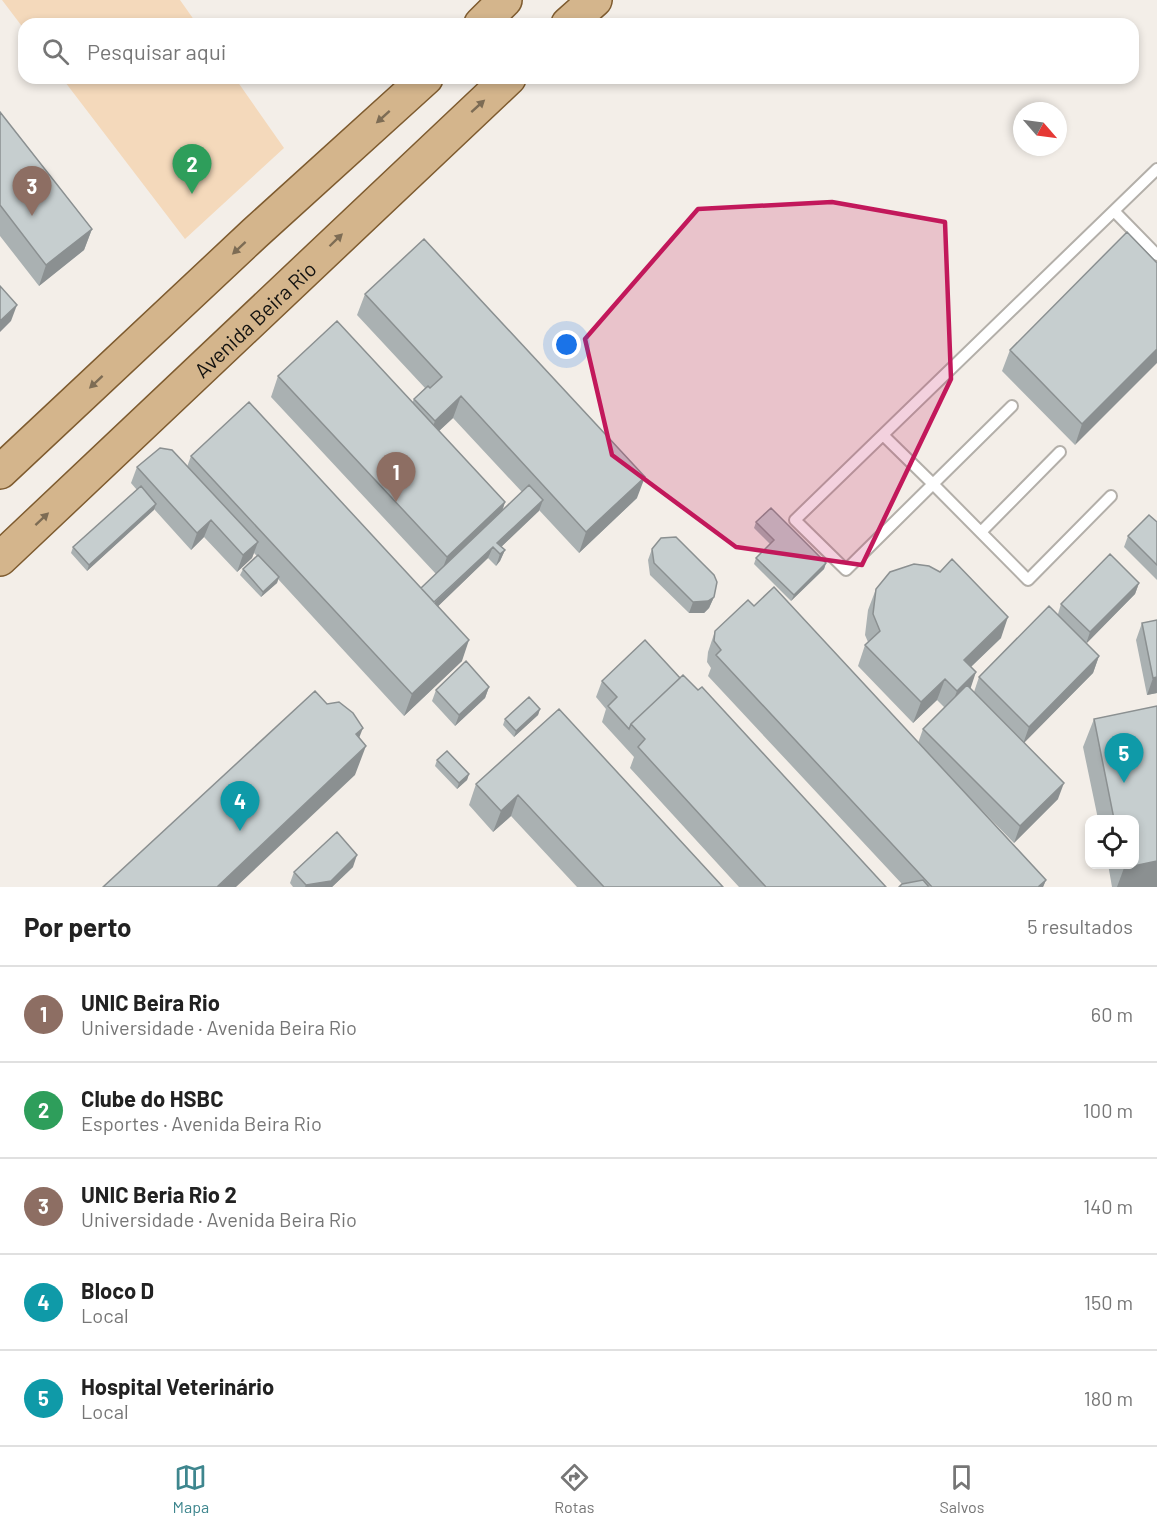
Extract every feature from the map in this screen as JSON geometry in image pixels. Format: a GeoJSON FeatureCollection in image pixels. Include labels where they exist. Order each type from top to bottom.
{"type":"FeatureCollection","features":[{"type":"Feature","properties":{"kind":"main road"},"geometry":{"type":"LineString","coordinates":[[488,18],[505,0]]}},
{"type":"Feature","properties":{"kind":"main road"},"geometry":{"type":"LineString","coordinates":[[575,18],[595,0]]}},
{"type":"Feature","properties":{"kind":"main road"},"geometry":{"type":"LineString","coordinates":[[0,472],[255,233],[419,84]]}},
{"type":"Feature","properties":{"kind":"main road","name":"Avenida Beira Rio"},"geometry":{"type":"LineString","coordinates":[[0,559],[503,84]]}},
{"type":"Feature","properties":{"kind":"lane"},"geometry":{"type":"LineString","coordinates":[[1012,406],[846,570],[795,520],[1157,169]]}},
{"type":"Feature","properties":{"kind":"lane"},"geometry":{"type":"LineString","coordinates":[[1113,211],[1157,255]]}},
{"type":"Feature","properties":{"kind":"lane"},"geometry":{"type":"LineString","coordinates":[[883,435],[1028,580],[1111,496]]}},
{"type":"Feature","properties":{"kind":"lane"},"geometry":{"type":"LineString","coordinates":[[981,532],[1060,452]]}},
{"type":"Feature","properties":{"kind":"highlighted area"},"geometry":{"type":"Polygon","coordinates":[[[832,202],[945,222],[951,379],[862,565],[736,547],[612,455],[585,339],[698,209],[832,202]]]}},
{"type":"Feature","properties":{"kind":"shaded area"},"geometry":{"type":"Polygon","coordinates":[[[2,0],[180,0],[193,18],[18,18],[18,21],[2,0]]]}},
{"type":"Feature","properties":{"kind":"shaded area"},"geometry":{"type":"Polygon","coordinates":[[[67,84],[239,84],[284,148],[185,239],[67,84]]]}},
{"type":"Feature","properties":{"kind":"building"},"geometry":{"type":"Polygon","coordinates":[[[0,112],[92,229],[46,265],[0,205],[0,112]]]}},
{"type":"Feature","properties":{"kind":"building"},"geometry":{"type":"Polygon","coordinates":[[[1127,232],[1157,263],[1157,349],[1082,424],[1010,350],[1127,232]]]}},
{"type":"Feature","properties":{"kind":"building"},"geometry":{"type":"Polygon","coordinates":[[[424,239],[645,477],[586,532],[461,396],[435,421],[414,399],[442,377],[365,294],[424,239]]]}},
{"type":"Feature","properties":{"kind":"building"},"geometry":{"type":"Polygon","coordinates":[[[0,286],[17,305],[0,321],[0,286]]]}},
{"type":"Feature","properties":{"kind":"building"},"geometry":{"type":"Polygon","coordinates":[[[337,321],[505,502],[447,557],[278,376],[337,321]]]}},
{"type":"Feature","properties":{"kind":"building"},"geometry":{"type":"Polygon","coordinates":[[[249,402],[469,640],[412,694],[191,456],[249,402]]]}},
{"type":"Feature","properties":{"kind":"building"},"geometry":{"type":"Polygon","coordinates":[[[160,448],[172,450],[258,542],[243,555],[211,520],[197,533],[137,467],[160,448]]]}},
{"type":"Feature","properties":{"kind":"building"},"geometry":{"type":"Polygon","coordinates":[[[529,485],[543,500],[497,543],[505,550],[500,554],[493,547],[434,602],[421,588],[529,485]]]}},
{"type":"Feature","properties":{"kind":"building"},"geometry":{"type":"Polygon","coordinates":[[[141,486],[156,504],[89,565],[73,547],[141,486]]]}},
{"type":"Feature","properties":{"kind":"building"},"geometry":{"type":"Polygon","coordinates":[[[771,508],[826,563],[794,595],[756,558],[774,540],[756,522],[771,508]]]}},
{"type":"Feature","properties":{"kind":"building"},"geometry":{"type":"Polygon","coordinates":[[[1149,515],[1157,522],[1157,565],[1128,536],[1149,515]]]}},
{"type":"Feature","properties":{"kind":"building"},"geometry":{"type":"Polygon","coordinates":[[[676,537],[714,575],[717,582],[714,597],[708,601],[693,602],[654,563],[652,549],[661,538],[676,537]]]}},
{"type":"Feature","properties":{"kind":"building"},"geometry":{"type":"Polygon","coordinates":[[[1110,554],[1139,583],[1090,632],[1061,604],[1110,554]]]}},
{"type":"Feature","properties":{"kind":"building"},"geometry":{"type":"Polygon","coordinates":[[[258,555],[279,577],[263,592],[243,569],[258,555]]]}},
{"type":"Feature","properties":{"kind":"building"},"geometry":{"type":"Polygon","coordinates":[[[952,559],[1008,617],[964,660],[976,672],[957,691],[945,679],[921,702],[865,645],[880,631],[873,614],[876,589],[890,572],[914,564],[929,566],[940,572],[952,559]]]}},
{"type":"Feature","properties":{"kind":"building"},"geometry":{"type":"Polygon","coordinates":[[[774,587],[1046,880],[1038,887],[932,887],[716,655],[721,650],[714,641],[715,631],[748,600],[754,606],[774,587]]]}},
{"type":"Feature","properties":{"kind":"building"},"geometry":{"type":"Polygon","coordinates":[[[1049,606],[1099,656],[1029,727],[979,677],[1049,606]]]}},
{"type":"Feature","properties":{"kind":"building"},"geometry":{"type":"Polygon","coordinates":[[[1157,620],[1157,677],[1153,678],[1142,623],[1157,620]]]}},
{"type":"Feature","properties":{"kind":"building"},"geometry":{"type":"Polygon","coordinates":[[[645,640],[680,678],[631,724],[629,729],[608,706],[617,697],[602,681],[645,640]]]}},
{"type":"Feature","properties":{"kind":"building"},"geometry":{"type":"Polygon","coordinates":[[[466,661],[489,687],[459,715],[436,690],[466,661]]]}},
{"type":"Feature","properties":{"kind":"building"},"geometry":{"type":"Polygon","coordinates":[[[683,675],[698,690],[702,687],[886,887],[766,887],[638,747],[645,739],[631,724],[683,675]]]}},
{"type":"Feature","properties":{"kind":"building"},"geometry":{"type":"Polygon","coordinates":[[[967,685],[1064,783],[1020,826],[923,729],[967,685]]]}},
{"type":"Feature","properties":{"kind":"building"},"geometry":{"type":"Polygon","coordinates":[[[315,691],[327,704],[339,702],[353,713],[363,728],[356,734],[366,746],[217,887],[103,887],[315,691]]]}},
{"type":"Feature","properties":{"kind":"building"},"geometry":{"type":"Polygon","coordinates":[[[529,697],[540,709],[516,731],[505,719],[529,697]]]}},
{"type":"Feature","properties":{"kind":"building"},"geometry":{"type":"Polygon","coordinates":[[[1157,706],[1157,861],[1139,865],[1139,815],[1113,815],[1094,719],[1157,706]]]}},
{"type":"Feature","properties":{"kind":"building"},"geometry":{"type":"Polygon","coordinates":[[[559,709],[723,887],[604,887],[518,795],[501,811],[476,784],[559,709]]]}},
{"type":"Feature","properties":{"kind":"building"},"geometry":{"type":"Polygon","coordinates":[[[447,751],[469,774],[459,783],[437,760],[447,751]]]}},
{"type":"Feature","properties":{"kind":"building"},"geometry":{"type":"Polygon","coordinates":[[[337,832],[357,855],[331,881],[306,885],[294,872],[337,832]]]}},
{"type":"Feature","properties":{"kind":"building"},"geometry":{"type":"Polygon","coordinates":[[[923,880],[929,887],[899,887],[902,884],[923,880]]]}},
{"type":"Feature","properties":{"kind":"place","name":"Clube do HSBC"},"geometry":{"type":"Point","coordinates":[192,194]}},
{"type":"Feature","properties":{"kind":"place","name":"UNIC Beria Rio 2"},"geometry":{"type":"Point","coordinates":[32,216]}},
{"type":"Feature","properties":{"kind":"place","name":"UNIC Beira Rio"},"geometry":{"type":"Point","coordinates":[396,502]}},
{"type":"Feature","properties":{"kind":"place","name":"Hospital Veterinário"},"geometry":{"type":"Point","coordinates":[1124,783]}},
{"type":"Feature","properties":{"kind":"place","name":"Bloco D"},"geometry":{"type":"Point","coordinates":[240,831]}}]}
